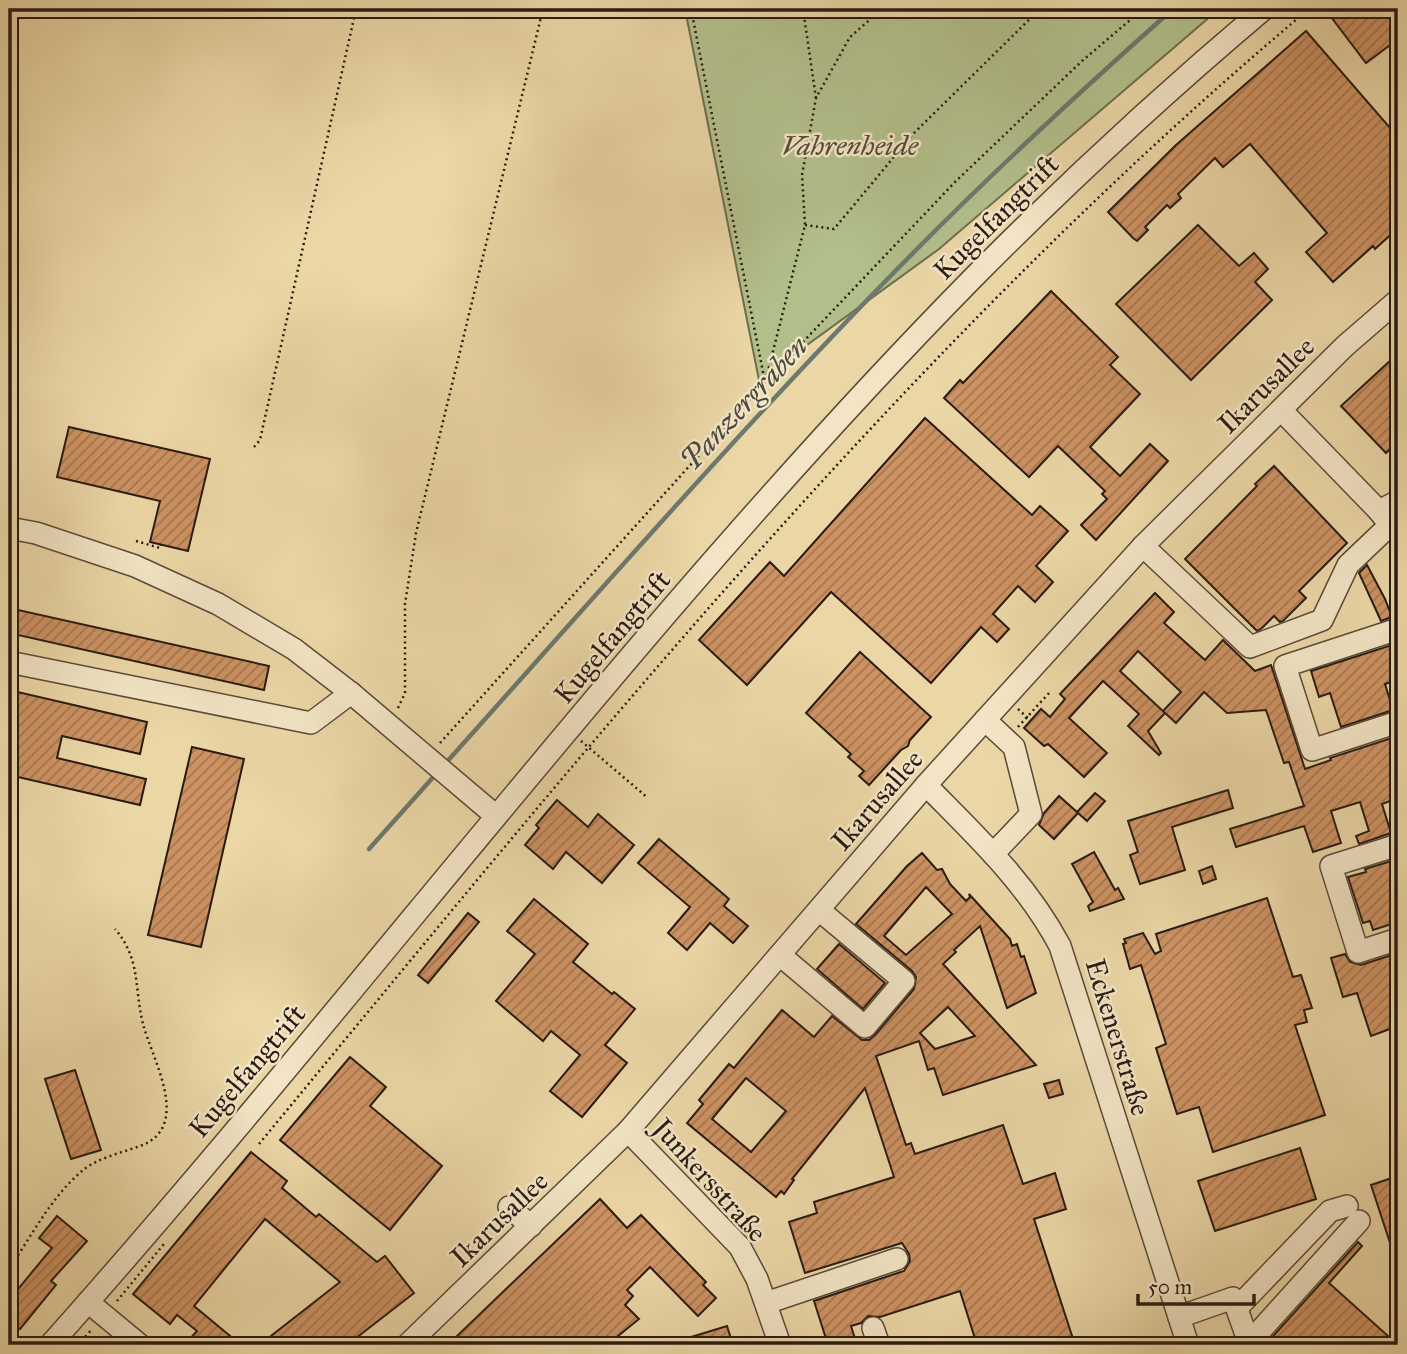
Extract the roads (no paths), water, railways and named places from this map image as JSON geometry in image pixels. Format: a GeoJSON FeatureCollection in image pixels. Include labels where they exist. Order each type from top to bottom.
{"type":"FeatureCollection","features":[{"type":"Feature","properties":{"kind":"street","name":"Kugelfangtrift"},"geometry":{"type":"LineString","coordinates":[[50,1345],[238,1126],[496,816],[786,479],[972,279],[1089,165],[1264,9]]}},
{"type":"Feature","properties":{"kind":"street","name":"Ikarusallee"},"geometry":{"type":"LineString","coordinates":[[407,1345],[628,1131],[926,785],[1143,546],[1358,334],[1398,300]]}},
{"type":"Feature","properties":{"kind":"street"},"geometry":{"type":"LineString","coordinates":[[1281,410],[1389,524]]}},
{"type":"Feature","properties":{"kind":"street"},"geometry":{"type":"LineString","coordinates":[[1143,546],[1250,647],[1322,620],[1348,565],[1389,524],[1398,500]]}},
{"type":"Feature","properties":{"kind":"street"},"geometry":{"type":"LineString","coordinates":[[9,528],[36,533],[135,566],[218,604],[294,649],[351,693],[496,816]]}},
{"type":"Feature","properties":{"kind":"street"},"geometry":{"type":"LineString","coordinates":[[1398,629],[1284,666],[1312,750],[1398,722]]}},
{"type":"Feature","properties":{"kind":"street"},"geometry":{"type":"LineString","coordinates":[[9,662],[311,723],[351,693]]}},
{"type":"Feature","properties":{"kind":"street"},"geometry":{"type":"LineString","coordinates":[[985,720],[1014,747],[1031,814],[993,854]]}},
{"type":"Feature","properties":{"kind":"street","name":"Eckenerstraße"},"geometry":{"type":"LineString","coordinates":[[926,785],[993,854],[1044,914],[1060,946],[1188,1345]]}},
{"type":"Feature","properties":{"kind":"street"},"geometry":{"type":"LineString","coordinates":[[1398,845],[1331,866],[1358,952],[1398,939]]}},
{"type":"Feature","properties":{"kind":"street"},"geometry":{"type":"LineString","coordinates":[[780,955],[866,1027],[904,981],[819,910]]}},
{"type":"Feature","properties":{"kind":"street","name":"Junkersstraße"},"geometry":{"type":"LineString","coordinates":[[628,1131],[740,1247],[757,1279],[780,1345]]}},
{"type":"Feature","properties":{"kind":"street"},"geometry":{"type":"LineString","coordinates":[[509,1207],[531,1226]]}},
{"type":"Feature","properties":{"kind":"street"},"geometry":{"type":"LineString","coordinates":[[1237,1308],[1330,1210],[1353,1214],[1246,1344]]}},
{"type":"Feature","properties":{"kind":"street"},"geometry":{"type":"LineString","coordinates":[[766,1303],[897,1259]]}},
{"type":"Feature","properties":{"kind":"street"},"geometry":{"type":"LineString","coordinates":[[1179,1317],[1233,1298],[1246,1344]]}},
{"type":"Feature","properties":{"kind":"street"},"geometry":{"type":"LineString","coordinates":[[88,1302],[140,1345]]}},
{"type":"Feature","properties":{"kind":"waterway","name":"Panzergraben"},"geometry":{"type":"LineString","coordinates":[[444,765],[676,505],[854,313],[1010,158],[1173,9]]}},
{"type":"Feature","properties":{"kind":"waterway","name":"Panzergraben"},"geometry":{"type":"LineString","coordinates":[[369,849],[436,774]]}},
{"type":"Feature","properties":{"kind":"park label","name":"Vahrenheide"},"geometry":{"type":"Point","coordinates":[850,145]}}]}
